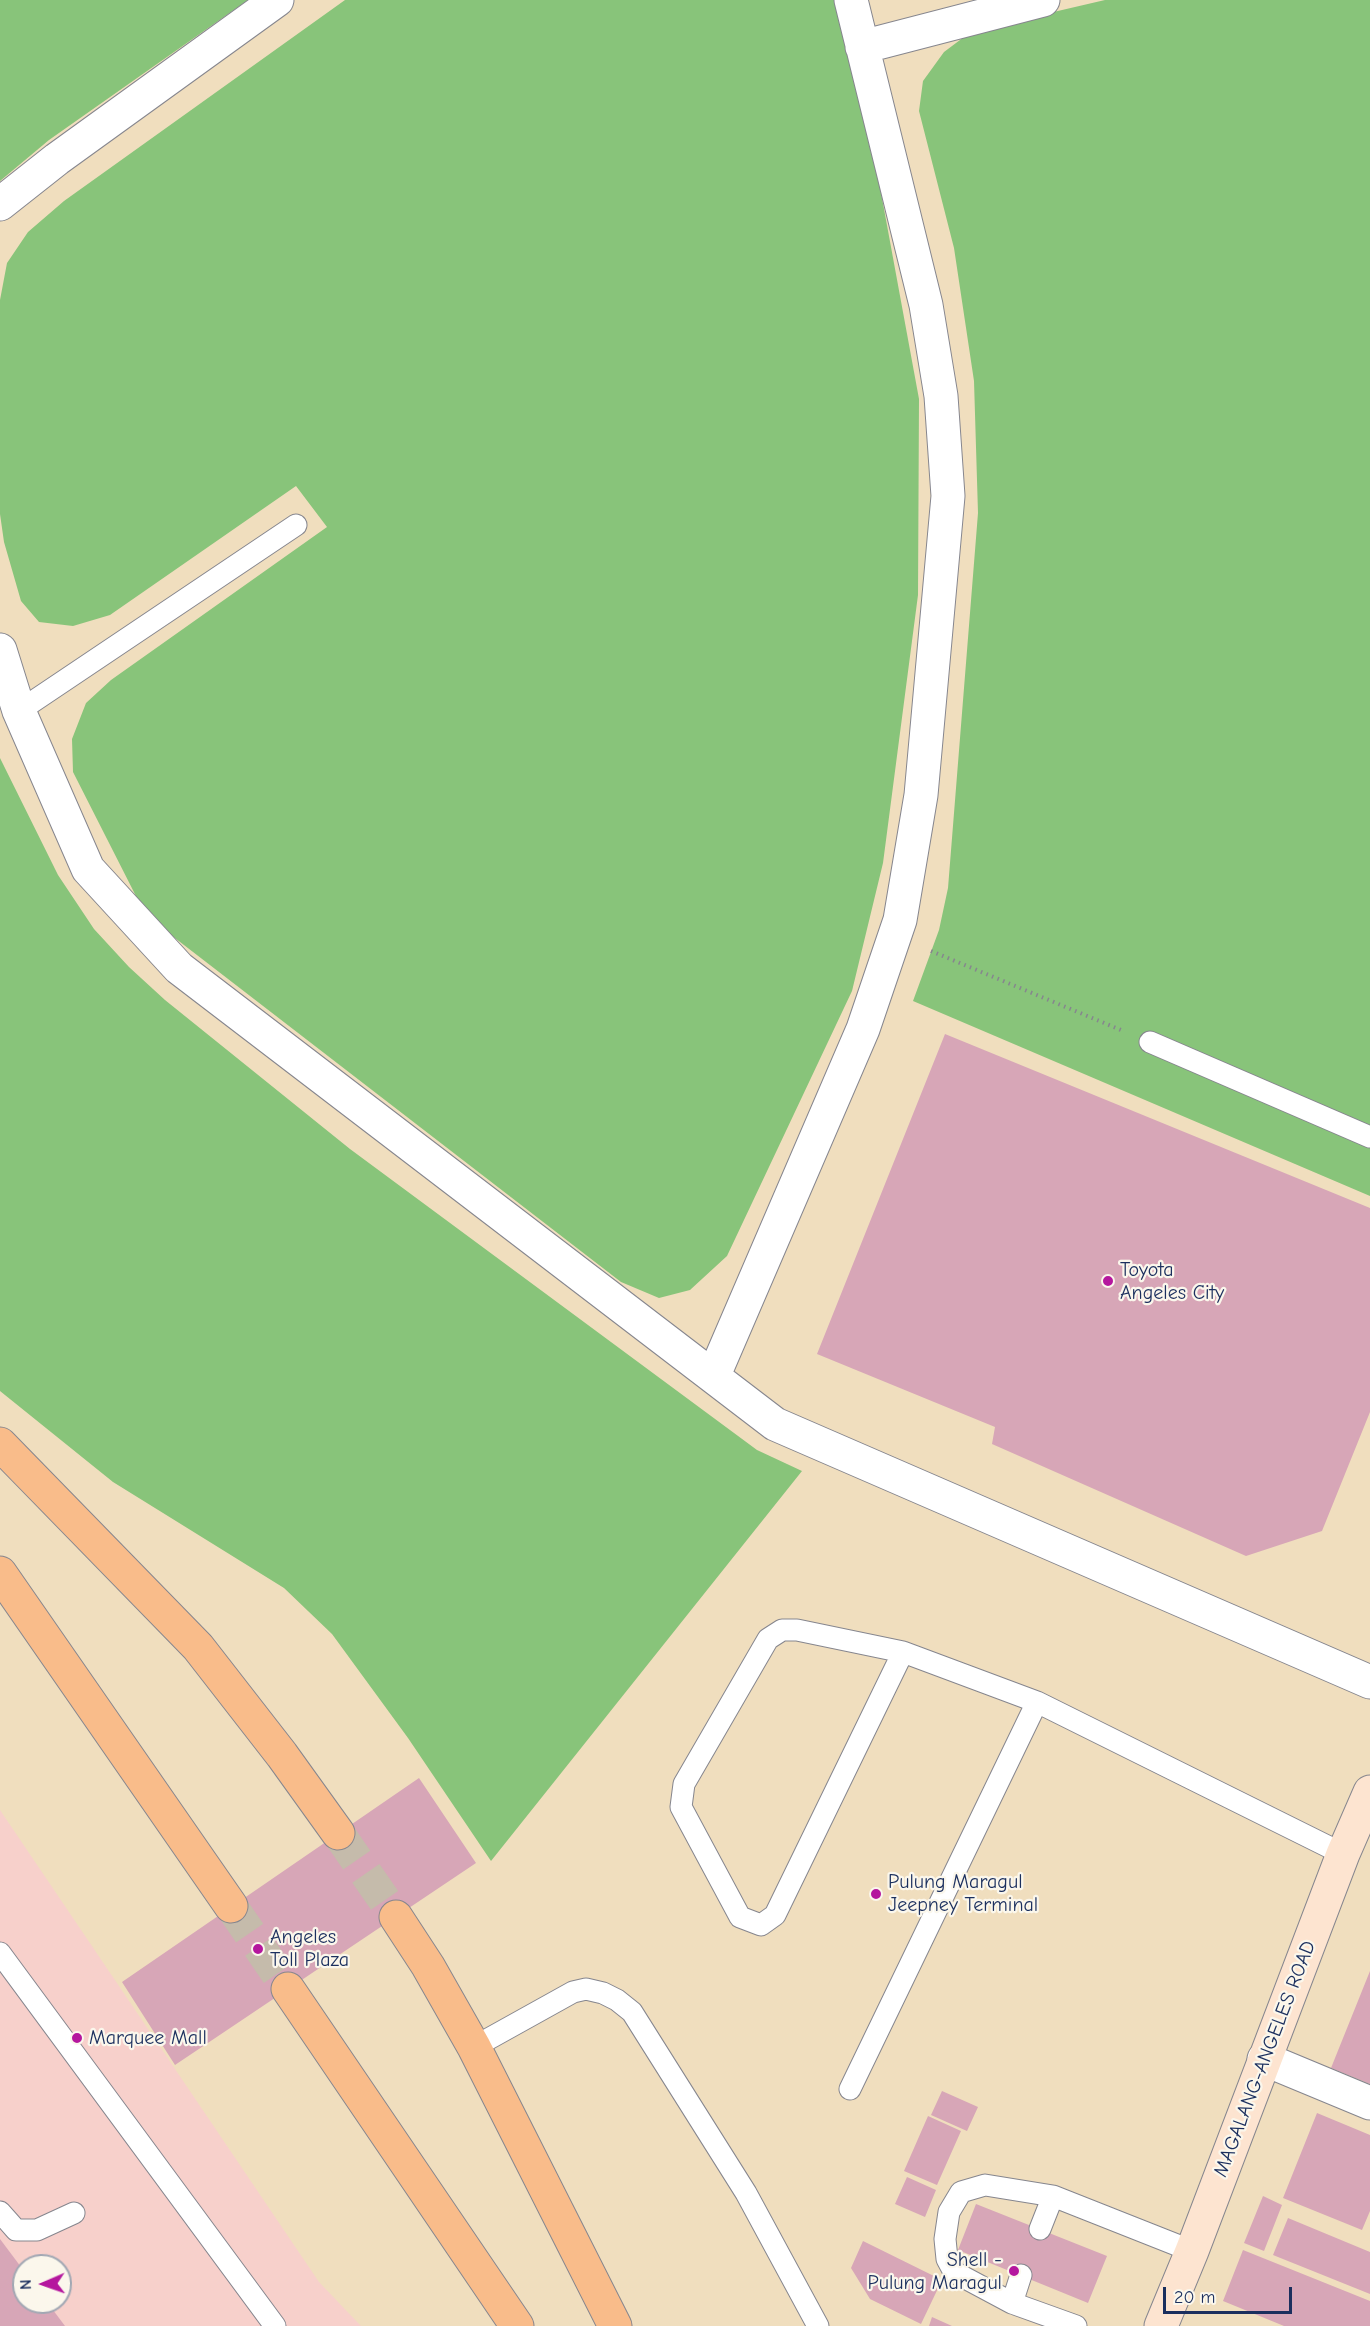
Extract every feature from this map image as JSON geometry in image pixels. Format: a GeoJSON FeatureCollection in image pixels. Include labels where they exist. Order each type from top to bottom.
{"type":"FeatureCollection","features":[{"type":"Feature","properties":{"kind":"highway"},"geometry":{"type":"LineString","coordinates":[[0,1444],[198,1647],[282,1755],[338,1833]]}},
{"type":"Feature","properties":{"kind":"highway"},"geometry":{"type":"LineString","coordinates":[[0,1573],[231,1906]]}},
{"type":"Feature","properties":{"kind":"highway"},"geometry":{"type":"LineString","coordinates":[[396,1917],[428,1966],[474,2047],[615,2326]]}},
{"type":"Feature","properties":{"kind":"highway"},"geometry":{"type":"LineString","coordinates":[[288,1989],[516,2326]]}},
{"type":"Feature","properties":{"kind":"main road","name":"MAGALANG-ANGELES ROAD"},"geometry":{"type":"LineString","coordinates":[[1161,2326],[1192,2251],[1343,1854],[1370,1791]]}},
{"type":"Feature","properties":{"kind":"street"},"geometry":{"type":"LineString","coordinates":[[0,204],[57,159],[278,0]]}},
{"type":"Feature","properties":{"kind":"street"},"geometry":{"type":"LineString","coordinates":[[714,1375],[863,1029],[900,920],[921,795],[948,496],[941,396],[926,305],[850,0]]}},
{"type":"Feature","properties":{"kind":"street"},"geometry":{"type":"LineString","coordinates":[[862,47],[1043,0]]}},
{"type":"Feature","properties":{"kind":"street"},"geometry":{"type":"LineString","coordinates":[[0,650],[19,711],[88,869],[179,968],[714,1375],[775,1424],[1370,1682]]}},
{"type":"Feature","properties":{"kind":"street"},"geometry":{"type":"LineString","coordinates":[[1264,2059],[1370,2103]]}},
{"type":"Feature","properties":{"kind":"lane"},"geometry":{"type":"LineString","coordinates":[[19,711],[296,525]]}},
{"type":"Feature","properties":{"kind":"lane"},"geometry":{"type":"LineString","coordinates":[[1150,1042],[1370,1137]]}},
{"type":"Feature","properties":{"kind":"lane"},"geometry":{"type":"LineString","coordinates":[[903,1652],[775,1915],[760,1925],[740,1917],[681,1807],[684,1784],[768,1639],[782,1630],[796,1630],[903,1652],[1037,1702],[1343,1854]]}},
{"type":"Feature","properties":{"kind":"lane"},"geometry":{"type":"LineString","coordinates":[[850,2089],[1037,1702]]}},
{"type":"Feature","properties":{"kind":"lane"},"geometry":{"type":"LineString","coordinates":[[0,1953],[275,2326]]}},
{"type":"Feature","properties":{"kind":"lane"},"geometry":{"type":"LineString","coordinates":[[474,2047],[573,1992],[586,1989],[603,1993],[617,2000],[632,2012],[746,2193],[818,2326]]}},
{"type":"Feature","properties":{"kind":"lane"},"geometry":{"type":"LineString","coordinates":[[1076,2326],[1012,2303],[954,2272],[947,2259],[945,2239],[949,2212],[961,2192],[985,2185],[1053,2196],[1192,2251]]}},
{"type":"Feature","properties":{"kind":"lane"},"geometry":{"type":"LineString","coordinates":[[1040,2229],[1053,2196]]}},
{"type":"Feature","properties":{"kind":"lane"},"geometry":{"type":"LineString","coordinates":[[0,2212],[16,2230],[37,2230],[74,2213]]}},
{"type":"Feature","properties":{"kind":"lane"},"geometry":{"type":"LineString","coordinates":[[1012,2303],[1021,2275]]}},
{"type":"Feature","properties":{"kind":"path"},"geometry":{"type":"LineString","coordinates":[[895,935],[1150,1042]]}},
{"type":"Feature","properties":{"kind":"shaded area","name":"Marquee Mall"},"geometry":{"type":"Polygon","coordinates":[[[0,1810],[319,2282],[361,2326],[0,2326],[0,1810]]]}},
{"type":"Feature","properties":{"kind":"green space"},"geometry":{"type":"Polygon","coordinates":[[[0,0],[248,0],[49,140],[0,181],[0,0]]]}},
{"type":"Feature","properties":{"kind":"green space"},"geometry":{"type":"Polygon","coordinates":[[[345,0],[834,0],[877,171],[919,399],[918,595],[883,863],[852,991],[727,1256],[690,1290],[659,1298],[621,1282],[171,935],[141,906],[73,772],[72,739],[86,703],[111,680],[327,527],[296,486],[110,615],[73,626],[39,622],[21,601],[4,542],[0,514],[0,300],[7,263],[28,232],[64,201],[345,0]]]}},
{"type":"Feature","properties":{"kind":"green space"},"geometry":{"type":"Polygon","coordinates":[[[1105,0],[1370,0],[1370,1196],[913,1001],[939,930],[948,888],[978,513],[974,381],[954,248],[919,111],[923,81],[944,52],[972,31],[1105,0]]]}},
{"type":"Feature","properties":{"kind":"green space"},"geometry":{"type":"Polygon","coordinates":[[[0,758],[58,875],[94,929],[129,967],[165,1000],[350,1149],[757,1450],[802,1471],[491,1861],[408,1738],[332,1634],[284,1588],[113,1482],[0,1391],[0,758]]]}},
{"type":"Feature","properties":{"kind":"building","name":"Toyota Angeles City"},"geometry":{"type":"Polygon","coordinates":[[[945,1034],[1370,1208],[1370,1412],[1322,1531],[1246,1556],[992,1444],[995,1427],[817,1354],[945,1034]]]}},
{"type":"Feature","properties":{"kind":"building","name":"Angeles Toll Plaza"},"geometry":{"type":"Polygon","coordinates":[[[419,1778],[476,1863],[175,2065],[122,1982],[419,1778]]]}},
{"type":"Feature","properties":{"kind":"building"},"geometry":{"type":"Polygon","coordinates":[[[1370,1971],[1370,2084],[1331,2068],[1370,1971]]]}},
{"type":"Feature","properties":{"kind":"building"},"geometry":{"type":"Polygon","coordinates":[[[942,2091],[978,2107],[967,2131],[931,2115],[942,2091]]]}},
{"type":"Feature","properties":{"kind":"building"},"geometry":{"type":"Polygon","coordinates":[[[1317,2113],[1370,2135],[1370,2211],[1362,2230],[1283,2198],[1317,2113]]]}},
{"type":"Feature","properties":{"kind":"building"},"geometry":{"type":"Polygon","coordinates":[[[928,2116],[961,2131],[937,2185],[904,2171],[928,2116]]]}},
{"type":"Feature","properties":{"kind":"building"},"geometry":{"type":"Polygon","coordinates":[[[907,2177],[936,2190],[925,2217],[895,2204],[907,2177]]]}},
{"type":"Feature","properties":{"kind":"building"},"geometry":{"type":"Polygon","coordinates":[[[1263,2196],[1282,2205],[1264,2251],[1244,2243],[1263,2196]]]}},
{"type":"Feature","properties":{"kind":"building"},"geometry":{"type":"Polygon","coordinates":[[[976,2204],[1107,2256],[1088,2303],[958,2250],[976,2204]]]}},
{"type":"Feature","properties":{"kind":"building"},"geometry":{"type":"Polygon","coordinates":[[[1288,2218],[1370,2252],[1370,2294],[1273,2255],[1288,2218]]]}},
{"type":"Feature","properties":{"kind":"building"},"geometry":{"type":"Polygon","coordinates":[[[0,2239],[12,2255],[12,2314],[56,2314],[65,2326],[0,2326],[0,2239]]]}},
{"type":"Feature","properties":{"kind":"building"},"geometry":{"type":"Polygon","coordinates":[[[863,2241],[942,2280],[921,2324],[870,2299],[851,2268],[863,2241]]]}},
{"type":"Feature","properties":{"kind":"building"},"geometry":{"type":"Polygon","coordinates":[[[1243,2250],[1370,2301],[1370,2326],[1284,2326],[1223,2301],[1243,2250]]]}},
{"type":"Feature","properties":{"kind":"building"},"geometry":{"type":"Polygon","coordinates":[[[932,2317],[952,2326],[929,2326],[932,2317]]]}},
{"type":"Feature","properties":{"kind":"tunnel"},"geometry":{"type":"LineString","coordinates":[[338,1833],[396,1917]]}},
{"type":"Feature","properties":{"kind":"tunnel"},"geometry":{"type":"LineString","coordinates":[[231,1906],[288,1989]]}},
{"type":"Feature","properties":{"kind":"place","name":"Toyota Angeles City"},"geometry":{"type":"Point","coordinates":[1108,1281]}},
{"type":"Feature","properties":{"kind":"place","name":"Pulung Maragul Jeepney Terminal"},"geometry":{"type":"Point","coordinates":[876,1894]}},
{"type":"Feature","properties":{"kind":"place","name":"Angeles Toll Plaza"},"geometry":{"type":"Point","coordinates":[258,1949]}},
{"type":"Feature","properties":{"kind":"place","name":"Marquee Mall"},"geometry":{"type":"Point","coordinates":[77,2038]}},
{"type":"Feature","properties":{"kind":"place","name":"Shell - Pulung Maragul"},"geometry":{"type":"Point","coordinates":[1014,2271]}}]}
